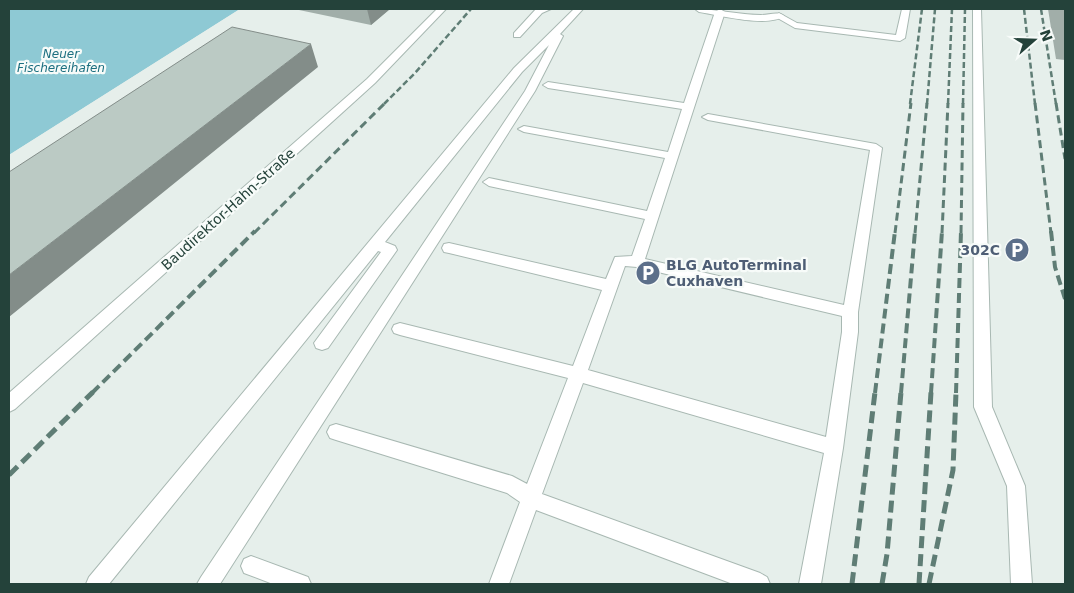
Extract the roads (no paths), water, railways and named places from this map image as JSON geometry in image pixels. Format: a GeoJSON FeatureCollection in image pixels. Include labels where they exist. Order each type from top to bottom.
{"type":"FeatureCollection","features":[{"type":"Feature","properties":{"kind":"street","name":"Baudirektor-Hahn-Straße"},"geometry":{"type":"LineString","coordinates":[[9,404],[371,81],[442,9]]}},
{"type":"Feature","properties":{"kind":"street"},"geometry":{"type":"LineString","coordinates":[[517,36],[539,11],[548,9],[547,14],[528,37]]}},
{"type":"Feature","properties":{"kind":"street"},"geometry":{"type":"LineString","coordinates":[[96,584],[518,70],[579,9]]}},
{"type":"Feature","properties":{"kind":"street"},"geometry":{"type":"LineString","coordinates":[[699,9],[769,18],[786,14],[792,9]]}},
{"type":"Feature","properties":{"kind":"street"},"geometry":{"type":"LineString","coordinates":[[779,16],[795,25],[900,38],[906,9]]}},
{"type":"Feature","properties":{"kind":"street"},"geometry":{"type":"LineString","coordinates":[[977,9],[983,408],[1016,486],[1022,584]]}},
{"type":"Feature","properties":{"kind":"street"},"geometry":{"type":"LineString","coordinates":[[637,262],[720,12]]}},
{"type":"Feature","properties":{"kind":"street"},"geometry":{"type":"LineString","coordinates":[[208,584],[530,91],[565,24]]}},
{"type":"Feature","properties":{"kind":"street"},"geometry":{"type":"LineString","coordinates":[[548,85],[688,108]]}},
{"type":"Feature","properties":{"kind":"street"},"geometry":{"type":"LineString","coordinates":[[708,117],[876,148],[850,312],[850,332],[834,448],[810,584]]}},
{"type":"Feature","properties":{"kind":"street"},"geometry":{"type":"LineString","coordinates":[[524,129],[672,156]]}},
{"type":"Feature","properties":{"kind":"street"},"geometry":{"type":"LineString","coordinates":[[489,182],[652,216]]}},
{"type":"Feature","properties":{"kind":"street"},"geometry":{"type":"LineString","coordinates":[[322,343],[390,250],[375,244]]}},
{"type":"Feature","properties":{"kind":"street"},"geometry":{"type":"LineString","coordinates":[[449,248],[610,286]]}},
{"type":"Feature","properties":{"kind":"street"},"geometry":{"type":"LineString","coordinates":[[499,584],[620,261],[637,262],[850,312]]}},
{"type":"Feature","properties":{"kind":"street"},"geometry":{"type":"LineString","coordinates":[[400,329],[578,374],[834,448]]}},
{"type":"Feature","properties":{"kind":"street"},"geometry":{"type":"LineString","coordinates":[[336,432],[512,484],[531,499],[760,584]]}},
{"type":"Feature","properties":{"kind":"street"},"geometry":{"type":"LineString","coordinates":[[251,566],[301,584]]}},
{"type":"Feature","properties":{"kind":"water","name":"Neuer Fischereihafen"},"geometry":{"type":"Polygon","coordinates":[[[9,9],[240,9],[9,155],[9,9]]]}},
{"type":"Feature","properties":{"kind":"railway"},"geometry":{"type":"LineString","coordinates":[[385,103],[415,73],[471,9]]}},
{"type":"Feature","properties":{"kind":"railway"},"geometry":{"type":"LineString","coordinates":[[910,104],[922,9]]}},
{"type":"Feature","properties":{"kind":"railway"},"geometry":{"type":"LineString","coordinates":[[927,104],[935,9]]}},
{"type":"Feature","properties":{"kind":"railway"},"geometry":{"type":"LineString","coordinates":[[948,104],[952,9]]}},
{"type":"Feature","properties":{"kind":"railway"},"geometry":{"type":"LineString","coordinates":[[963,104],[965,9]]}},
{"type":"Feature","properties":{"kind":"railway"},"geometry":{"type":"LineString","coordinates":[[1024,9],[1035,104]]}},
{"type":"Feature","properties":{"kind":"railway"},"geometry":{"type":"LineString","coordinates":[[1041,9],[1056,104]]}},
{"type":"Feature","properties":{"kind":"railway"},"geometry":{"type":"LineString","coordinates":[[254,233],[385,103]]}},
{"type":"Feature","properties":{"kind":"railway"},"geometry":{"type":"LineString","coordinates":[[895,233],[911,103]]}},
{"type":"Feature","properties":{"kind":"railway"},"geometry":{"type":"LineString","coordinates":[[915,233],[927,103]]}},
{"type":"Feature","properties":{"kind":"railway"},"geometry":{"type":"LineString","coordinates":[[942,233],[948,103]]}},
{"type":"Feature","properties":{"kind":"railway"},"geometry":{"type":"LineString","coordinates":[[961,233],[963,103]]}},
{"type":"Feature","properties":{"kind":"railway"},"geometry":{"type":"LineString","coordinates":[[1035,103],[1051,233]]}},
{"type":"Feature","properties":{"kind":"railway"},"geometry":{"type":"LineString","coordinates":[[1056,103],[1065,159]]}},
{"type":"Feature","properties":{"kind":"railway"},"geometry":{"type":"LineString","coordinates":[[92,393],[255,231]]}},
{"type":"Feature","properties":{"kind":"railway"},"geometry":{"type":"LineString","coordinates":[[875,393],[895,231]]}},
{"type":"Feature","properties":{"kind":"railway"},"geometry":{"type":"LineString","coordinates":[[901,393],[915,231]]}},
{"type":"Feature","properties":{"kind":"railway"},"geometry":{"type":"LineString","coordinates":[[931,393],[942,231]]}},
{"type":"Feature","properties":{"kind":"railway"},"geometry":{"type":"LineString","coordinates":[[956,393],[961,231]]}},
{"type":"Feature","properties":{"kind":"railway"},"geometry":{"type":"LineString","coordinates":[[1051,231],[1055,267],[1065,299]]}},
{"type":"Feature","properties":{"kind":"railway"},"geometry":{"type":"LineString","coordinates":[[9,475],[93,392]]}},
{"type":"Feature","properties":{"kind":"railway"},"geometry":{"type":"LineString","coordinates":[[852,584],[875,392]]}},
{"type":"Feature","properties":{"kind":"railway"},"geometry":{"type":"LineString","coordinates":[[882,584],[887,554],[901,392]]}},
{"type":"Feature","properties":{"kind":"railway"},"geometry":{"type":"LineString","coordinates":[[919,584],[931,392]]}},
{"type":"Feature","properties":{"kind":"railway"},"geometry":{"type":"LineString","coordinates":[[929,584],[953,470],[956,392]]}},
{"type":"Feature","properties":{"kind":"place","name":"302C"},"geometry":{"type":"Point","coordinates":[1017,250]}},
{"type":"Feature","properties":{"kind":"place","name":"BLG AutoTerminal Cuxhaven"},"geometry":{"type":"Point","coordinates":[648,273]}}]}
